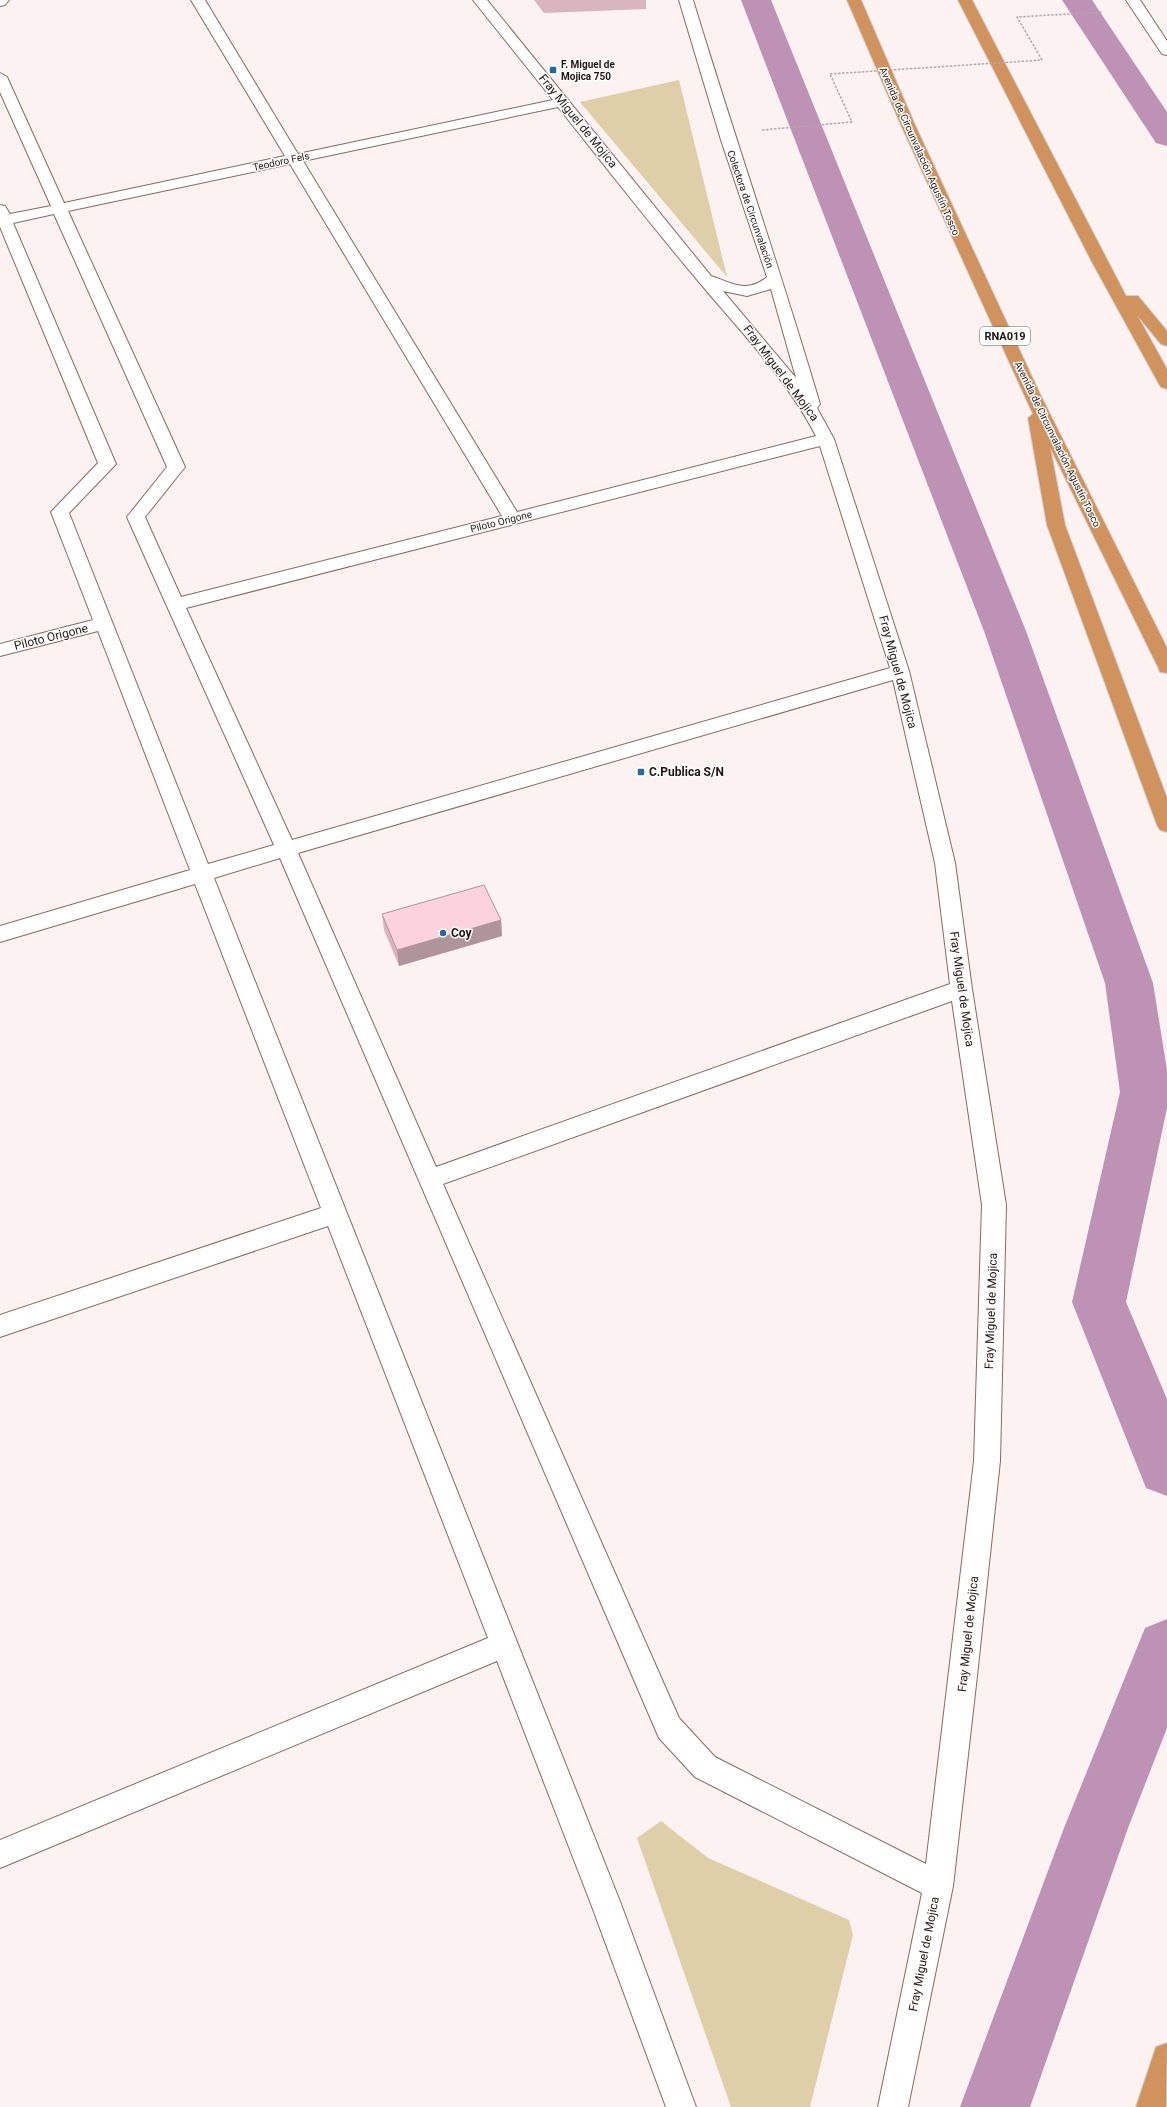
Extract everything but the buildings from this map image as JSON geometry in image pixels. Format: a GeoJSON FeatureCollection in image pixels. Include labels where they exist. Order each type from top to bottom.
{"type":"FeatureCollection","features":[{"type":"Feature","properties":{"kind":"highway","name":"Avenida de Circunvalación Agustín Tosco"},"geometry":{"type":"LineString","coordinates":[[854,0],[908,126],[1031,392],[1167,667]]}},
{"type":"Feature","properties":{"kind":"highway"},"geometry":{"type":"LineString","coordinates":[[966,0],[1100,262],[1167,384]]}},
{"type":"Feature","properties":{"kind":"highway"},"geometry":{"type":"LineString","coordinates":[[1100,262],[1167,341]]}},
{"type":"Feature","properties":{"kind":"highway"},"geometry":{"type":"LineString","coordinates":[[1031,392],[1056,525],[1167,825]]}},
{"type":"Feature","properties":{"kind":"highway"},"geometry":{"type":"LineString","coordinates":[[1151,2107],[1167,2058]]}},
{"type":"Feature","properties":{"kind":"street"},"geometry":{"type":"LineString","coordinates":[[198,0],[512,518]]}},
{"type":"Feature","properties":{"kind":"street","name":"Fray Miguel de Mojica"},"geometry":{"type":"LineString","coordinates":[[480,0],[704,279],[759,342],[816,417],[826,439],[900,671],[945,863],[961,989],[994,1213],[987,1462],[938,1886],[893,2107]]}},
{"type":"Feature","properties":{"kind":"street","name":"Colectora de Circunvalación"},"geometry":{"type":"LineString","coordinates":[[686,0],[728,140],[775,278],[816,417]]}},
{"type":"Feature","properties":{"kind":"street"},"geometry":{"type":"LineString","coordinates":[[1133,0],[1167,51]]}},
{"type":"Feature","properties":{"kind":"street"},"geometry":{"type":"LineString","coordinates":[[0,77],[176,466],[136,517],[177,604],[286,849],[669,1728],[705,1767],[938,1886]]}},
{"type":"Feature","properties":{"kind":"street","name":"Teodoro Fels"},"geometry":{"type":"LineString","coordinates":[[2,217],[60,208],[562,102]]}},
{"type":"Feature","properties":{"kind":"street"},"geometry":{"type":"LineString","coordinates":[[2,217],[107,464],[60,512],[102,624],[202,874],[333,1214],[606,1904],[681,2107]]}},
{"type":"Feature","properties":{"kind":"street"},"geometry":{"type":"LineString","coordinates":[[704,279],[734,290],[748,290],[759,289],[775,278]]}},
{"type":"Feature","properties":{"kind":"street","name":"Piloto Origone"},"geometry":{"type":"LineString","coordinates":[[177,604],[826,439]]}},
{"type":"Feature","properties":{"kind":"street","name":"Piloto Origone"},"geometry":{"type":"LineString","coordinates":[[0,650],[102,624]]}},
{"type":"Feature","properties":{"kind":"street"},"geometry":{"type":"LineString","coordinates":[[0,934],[286,849],[900,671]]}},
{"type":"Feature","properties":{"kind":"street"},"geometry":{"type":"LineString","coordinates":[[429,1179],[961,989]]}},
{"type":"Feature","properties":{"kind":"street"},"geometry":{"type":"LineString","coordinates":[[0,1326],[333,1214]]}},
{"type":"Feature","properties":{"kind":"street"},"geometry":{"type":"LineString","coordinates":[[0,1854],[503,1645]]}},
{"type":"Feature","properties":{"kind":"path"},"geometry":{"type":"LineString","coordinates":[[758,130],[852,122],[830,74],[1042,60],[1018,17],[1106,12],[1102,6]]}},
{"type":"Feature","properties":{"kind":"shaded area"},"geometry":{"type":"Polygon","coordinates":[[[679,80],[727,277],[580,102],[679,80]]]}},
{"type":"Feature","properties":{"kind":"shaded area"},"geometry":{"type":"Polygon","coordinates":[[[661,1821],[708,1858],[849,1920],[853,1935],[810,2107],[731,2107],[637,1838],[661,1821]]]}},
{"type":"Feature","properties":{"kind":"waterway"},"geometry":{"type":"LineString","coordinates":[[756,0],[1005,631],[1129,983],[1145,1092],[1099,1302],[1167,1469]]}},
{"type":"Feature","properties":{"kind":"waterway"},"geometry":{"type":"LineString","coordinates":[[1077,0],[1167,136]]}},
{"type":"Feature","properties":{"kind":"waterway"},"geometry":{"type":"LineString","coordinates":[[995,2107],[1096,1828],[1167,1649]]}},
{"type":"Feature","properties":{"kind":"place","name":"F. Miguel de Mojica 750"},"geometry":{"type":"Point","coordinates":[553,70]}},
{"type":"Feature","properties":{"kind":"place","name":"C.Publica S/N"},"geometry":{"type":"Point","coordinates":[641,772]}},
{"type":"Feature","properties":{"kind":"place","name":"Coy"},"geometry":{"type":"Point","coordinates":[443,933]}}]}
